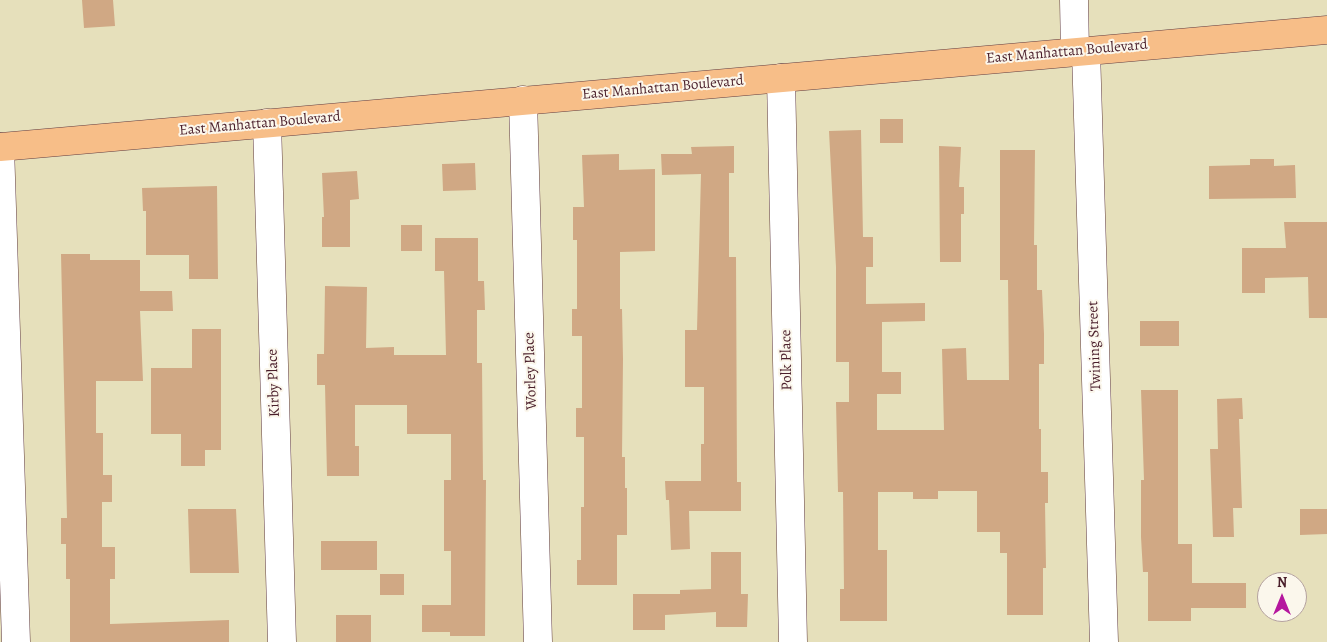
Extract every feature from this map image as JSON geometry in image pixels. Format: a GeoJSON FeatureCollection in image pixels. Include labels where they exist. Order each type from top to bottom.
{"type":"FeatureCollection","features":[{"type":"Feature","properties":{"kind":"main road","name":"East Manhattan Boulevard"},"geometry":{"type":"LineString","coordinates":[[0,147],[1327,30]]}},
{"type":"Feature","properties":{"kind":"street","name":"Twining Street"},"geometry":{"type":"LineString","coordinates":[[1074,0],[1080,51],[1104,642]]}},
{"type":"Feature","properties":{"kind":"street","name":"Polk Place"},"geometry":{"type":"LineString","coordinates":[[781,78],[794,642]]}},
{"type":"Feature","properties":{"kind":"street","name":"Worley Place"},"geometry":{"type":"LineString","coordinates":[[523,100],[538,642]]}},
{"type":"Feature","properties":{"kind":"street","name":"Kirby Place"},"geometry":{"type":"LineString","coordinates":[[267,123],[282,642]]}},
{"type":"Feature","properties":{"kind":"street"},"geometry":{"type":"LineString","coordinates":[[0,147],[16,642]]}},
{"type":"Feature","properties":{"kind":"building"},"geometry":{"type":"Polygon","coordinates":[[[82,0],[113,0],[115,26],[84,28],[82,0]]]}},
{"type":"Feature","properties":{"kind":"building"},"geometry":{"type":"Polygon","coordinates":[[[880,119],[903,119],[903,143],[880,143],[880,119]]]}},
{"type":"Feature","properties":{"kind":"building"},"geometry":{"type":"Polygon","coordinates":[[[861,130],[863,237],[873,237],[873,267],[866,267],[866,304],[925,303],[925,321],[882,322],[882,372],[901,372],[901,394],[877,394],[877,430],[944,430],[942,349],[966,348],[967,380],[1009,380],[1008,280],[1000,280],[1000,150],[1035,150],[1034,245],[1037,245],[1037,290],[1042,290],[1044,334],[1044,364],[1039,364],[1039,429],[1041,429],[1041,472],[1048,472],[1048,503],[1045,503],[1046,568],[1043,568],[1043,615],[1007,615],[1007,553],[1000,553],[1000,532],[977,532],[977,491],[938,491],[938,499],[913,499],[913,492],[878,492],[878,550],[887,550],[887,621],[840,621],[840,589],[844,589],[843,492],[838,492],[836,402],[849,402],[849,362],[836,362],[836,267],[829,131],[861,130]]]}},
{"type":"Feature","properties":{"kind":"building"},"geometry":{"type":"Polygon","coordinates":[[[734,146],[734,173],[729,173],[729,257],[736,257],[737,482],[741,482],[741,511],[689,511],[690,549],[671,550],[669,500],[666,500],[665,481],[701,481],[701,444],[704,444],[704,387],[685,387],[685,330],[697,330],[701,174],[662,175],[661,154],[692,154],[691,147],[734,146]]]}},
{"type":"Feature","properties":{"kind":"building"},"geometry":{"type":"Polygon","coordinates":[[[939,146],[961,147],[959,187],[964,187],[964,214],[961,214],[961,262],[940,262],[939,146]]]}},
{"type":"Feature","properties":{"kind":"building"},"geometry":{"type":"Polygon","coordinates":[[[619,154],[619,170],[655,169],[655,251],[620,252],[620,309],[622,309],[623,359],[622,457],[625,457],[625,488],[627,488],[627,535],[617,535],[617,585],[577,585],[577,560],[581,560],[581,507],[584,507],[584,437],[576,437],[576,408],[582,408],[582,336],[572,336],[572,309],[577,309],[577,240],[573,240],[573,207],[584,207],[582,155],[619,154]]]}},
{"type":"Feature","properties":{"kind":"building"},"geometry":{"type":"Polygon","coordinates":[[[1250,159],[1274,159],[1274,166],[1295,165],[1296,198],[1209,199],[1209,166],[1250,165],[1250,159]]]}},
{"type":"Feature","properties":{"kind":"building"},"geometry":{"type":"Polygon","coordinates":[[[475,163],[476,190],[443,191],[442,164],[475,163]]]}},
{"type":"Feature","properties":{"kind":"building"},"geometry":{"type":"Polygon","coordinates":[[[357,171],[359,199],[350,200],[350,247],[322,247],[322,217],[324,217],[322,173],[357,171]]]}},
{"type":"Feature","properties":{"kind":"building"},"geometry":{"type":"Polygon","coordinates":[[[217,186],[218,279],[189,279],[189,255],[146,255],[146,211],[143,211],[142,188],[217,186]]]}},
{"type":"Feature","properties":{"kind":"building"},"geometry":{"type":"Polygon","coordinates":[[[1284,222],[1327,222],[1327,318],[1309,318],[1308,277],[1265,278],[1265,293],[1242,293],[1242,248],[1286,248],[1284,222]]]}},
{"type":"Feature","properties":{"kind":"building"},"geometry":{"type":"Polygon","coordinates":[[[401,225],[422,225],[422,251],[401,251],[401,225]]]}},
{"type":"Feature","properties":{"kind":"building"},"geometry":{"type":"Polygon","coordinates":[[[435,238],[478,238],[478,281],[484,281],[485,310],[477,310],[477,363],[482,363],[483,480],[486,480],[485,636],[450,636],[450,632],[422,632],[422,605],[451,605],[451,551],[444,551],[444,480],[451,480],[451,434],[407,434],[407,405],[355,405],[355,446],[359,446],[359,476],[327,476],[325,385],[317,385],[317,354],[324,354],[325,286],[367,287],[366,348],[394,347],[394,355],[446,355],[444,271],[435,271],[435,238]]]}},
{"type":"Feature","properties":{"kind":"building"},"geometry":{"type":"Polygon","coordinates":[[[61,254],[90,254],[90,260],[140,260],[140,291],[172,291],[173,311],[140,311],[143,381],[96,381],[96,433],[103,433],[103,475],[112,475],[112,502],[102,502],[102,547],[115,547],[115,579],[110,579],[110,624],[229,620],[229,642],[70,642],[70,579],[66,579],[66,544],[61,544],[61,518],[67,518],[61,254]]]}},
{"type":"Feature","properties":{"kind":"building"},"geometry":{"type":"Polygon","coordinates":[[[1140,321],[1179,321],[1179,346],[1140,346],[1140,321]]]}},
{"type":"Feature","properties":{"kind":"building"},"geometry":{"type":"Polygon","coordinates":[[[192,329],[221,329],[221,450],[205,450],[205,466],[181,466],[181,434],[151,434],[151,368],[192,368],[192,329]]]}},
{"type":"Feature","properties":{"kind":"building"},"geometry":{"type":"Polygon","coordinates":[[[1141,390],[1178,390],[1178,544],[1192,544],[1192,583],[1246,583],[1246,608],[1191,608],[1191,621],[1148,621],[1148,572],[1143,572],[1141,537],[1141,480],[1144,480],[1141,390]]]}},
{"type":"Feature","properties":{"kind":"building"},"geometry":{"type":"Polygon","coordinates":[[[1242,398],[1243,419],[1239,419],[1242,508],[1233,508],[1234,537],[1213,537],[1210,449],[1218,449],[1217,399],[1242,398]]]}},
{"type":"Feature","properties":{"kind":"building"},"geometry":{"type":"Polygon","coordinates":[[[188,509],[236,509],[239,573],[190,573],[188,509]]]}},
{"type":"Feature","properties":{"kind":"building"},"geometry":{"type":"Polygon","coordinates":[[[1300,509],[1327,509],[1327,534],[1300,535],[1300,509]]]}},
{"type":"Feature","properties":{"kind":"building"},"geometry":{"type":"Polygon","coordinates":[[[321,541],[377,541],[377,570],[321,570],[321,541]]]}},
{"type":"Feature","properties":{"kind":"building"},"geometry":{"type":"Polygon","coordinates":[[[711,552],[741,552],[741,594],[748,594],[747,627],[716,627],[716,612],[665,615],[665,630],[633,630],[633,594],[680,594],[680,590],[711,589],[711,552]]]}},
{"type":"Feature","properties":{"kind":"building"},"geometry":{"type":"Polygon","coordinates":[[[380,574],[404,574],[404,595],[380,595],[380,574]]]}},
{"type":"Feature","properties":{"kind":"building"},"geometry":{"type":"Polygon","coordinates":[[[336,615],[371,615],[371,642],[336,642],[336,615]]]}}]}
